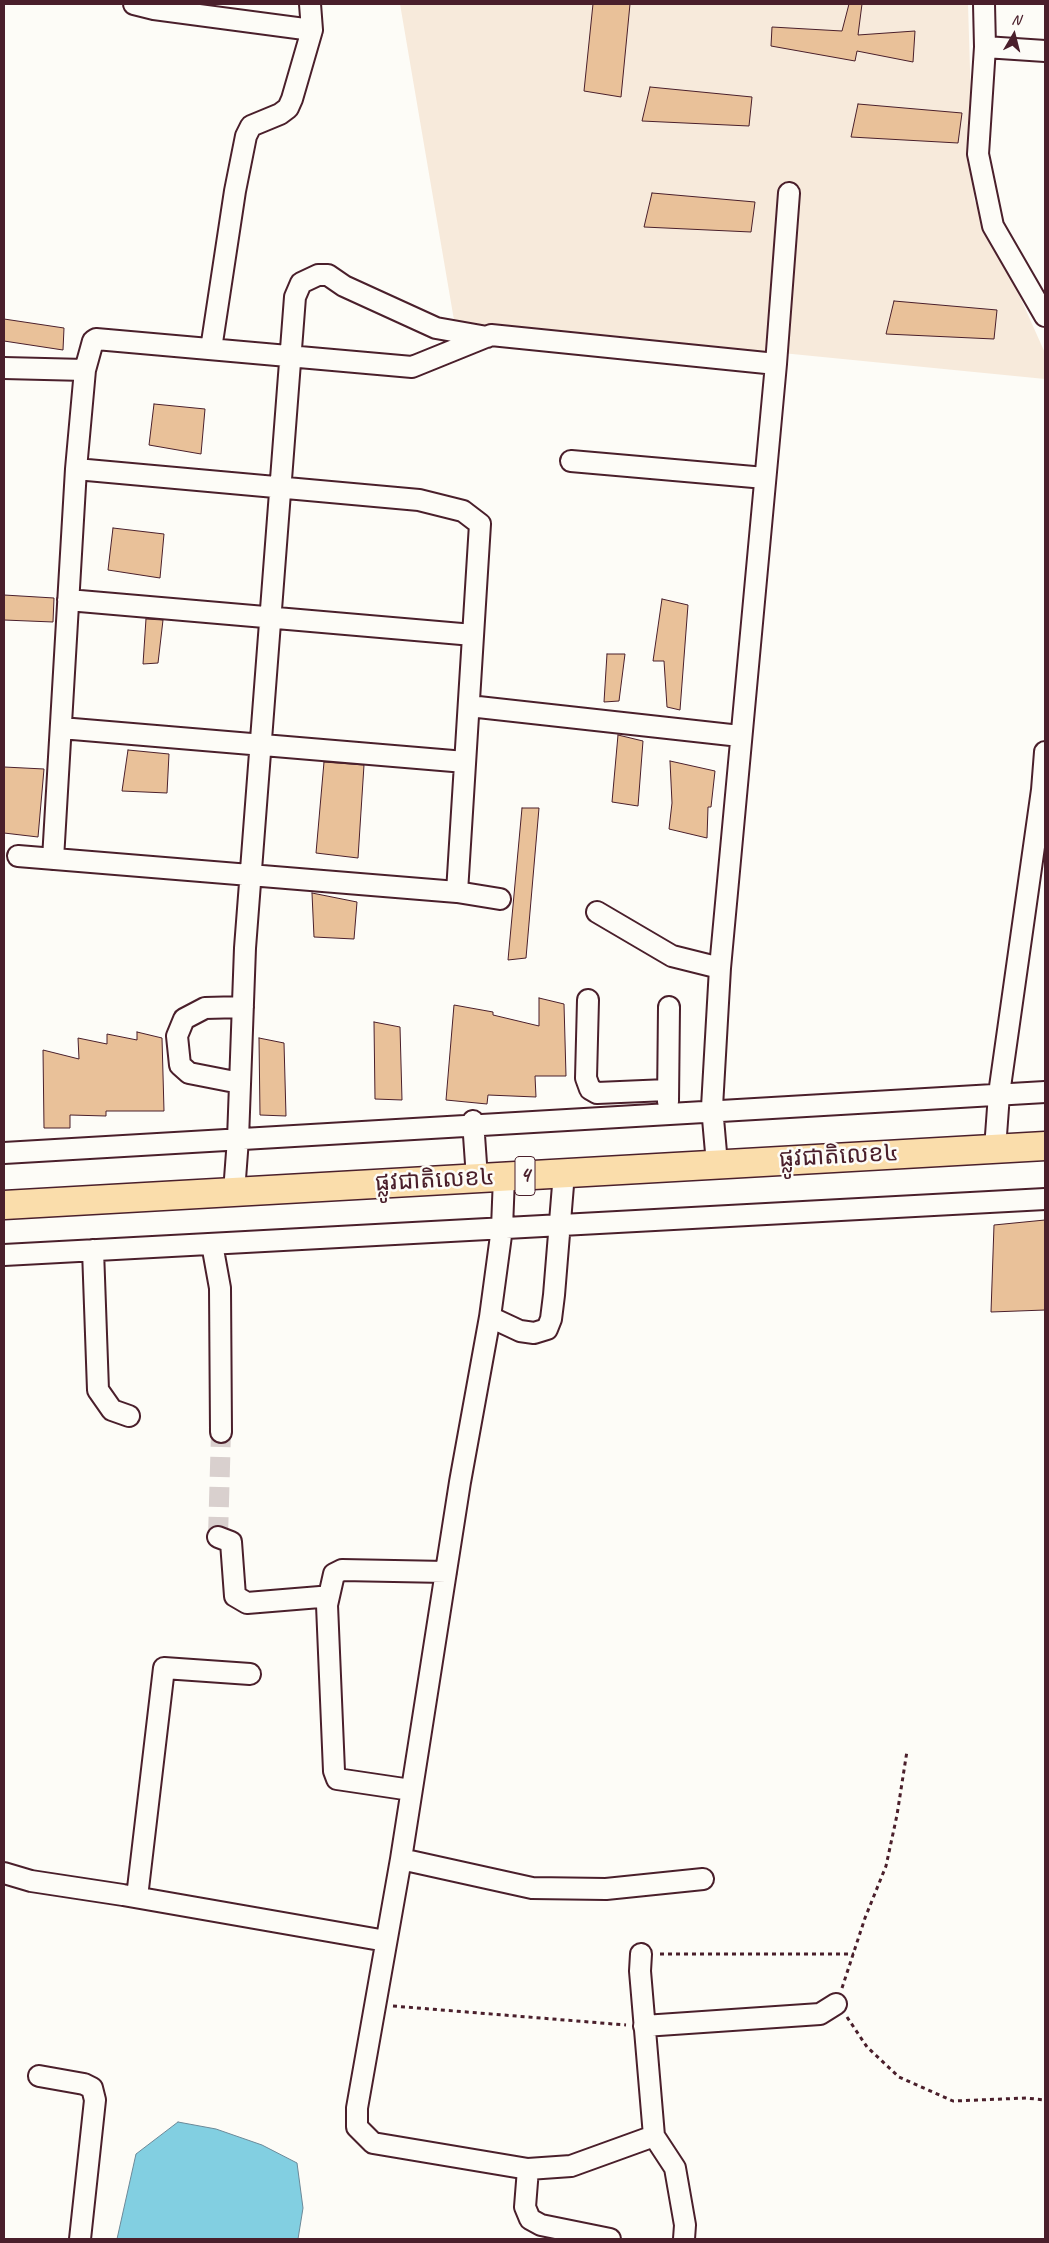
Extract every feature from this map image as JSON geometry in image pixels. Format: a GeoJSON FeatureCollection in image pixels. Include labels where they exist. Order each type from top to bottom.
{"type":"FeatureCollection","features":[{"type":"Feature","properties":{"kind":"highway","name":"ផ្លូវជាតិលេខ៤"},"geometry":{"type":"LineString","coordinates":[[4,1205],[1045,1146]]}},
{"type":"Feature","properties":{"kind":"street"},"geometry":{"type":"LineString","coordinates":[[134,4],[154,9],[312,30]]}},
{"type":"Feature","properties":{"kind":"street"},"geometry":{"type":"LineString","coordinates":[[211,349],[235,191],[246,136],[251,126],[280,114],[288,108],[312,30],[310,4]]}},
{"type":"Feature","properties":{"kind":"street"},"geometry":{"type":"LineString","coordinates":[[984,4],[985,47],[978,154],[993,226],[1045,316]]}},
{"type":"Feature","properties":{"kind":"street"},"geometry":{"type":"LineString","coordinates":[[985,47],[1045,51]]}},
{"type":"Feature","properties":{"kind":"street"},"geometry":{"type":"LineString","coordinates":[[717,1164],[713,1111],[720,968],[790,193]]}},
{"type":"Feature","properties":{"kind":"street"},"geometry":{"type":"LineString","coordinates":[[234,1192],[250,875],[295,297],[301,283],[318,275],[328,275],[344,286],[436,328],[487,337],[501,336],[776,364]]}},
{"type":"Feature","properties":{"kind":"street"},"geometry":{"type":"LineString","coordinates":[[53,859],[76,469],[85,370],[90,345],[96,339],[412,367],[487,337]]}},
{"type":"Feature","properties":{"kind":"street"},"geometry":{"type":"LineString","coordinates":[[4,368],[85,370]]}},
{"type":"Feature","properties":{"kind":"street"},"geometry":{"type":"LineString","coordinates":[[571,461],[765,478]]}},
{"type":"Feature","properties":{"kind":"street"},"geometry":{"type":"LineString","coordinates":[[76,469],[419,500],[463,512],[480,524],[457,892]]}},
{"type":"Feature","properties":{"kind":"street"},"geometry":{"type":"LineString","coordinates":[[68,600],[473,634]]}},
{"type":"Feature","properties":{"kind":"street"},"geometry":{"type":"LineString","coordinates":[[469,706],[740,736]]}},
{"type":"Feature","properties":{"kind":"street"},"geometry":{"type":"LineString","coordinates":[[61,728],[465,762]]}},
{"type":"Feature","properties":{"kind":"street"},"geometry":{"type":"LineString","coordinates":[[995,1148],[999,1094],[1044,790],[1045,752]]}},
{"type":"Feature","properties":{"kind":"street"},"geometry":{"type":"LineString","coordinates":[[18,856],[457,892],[500,899]]}},
{"type":"Feature","properties":{"kind":"street"},"geometry":{"type":"LineString","coordinates":[[597,912],[672,956],[720,968]]}},
{"type":"Feature","properties":{"kind":"street"},"geometry":{"type":"LineString","coordinates":[[588,1000],[586,1078],[590,1089],[597,1093],[667,1090]]}},
{"type":"Feature","properties":{"kind":"street"},"geometry":{"type":"LineString","coordinates":[[240,1083],[189,1073],[180,1066],[177,1036],[184,1019],[205,1008],[243,1007]]}},
{"type":"Feature","properties":{"kind":"street"},"geometry":{"type":"LineString","coordinates":[[668,1114],[669,1007]]}},
{"type":"Feature","properties":{"kind":"street"},"geometry":{"type":"LineString","coordinates":[[4,1153],[474,1123],[668,1114],[1045,1092]]}},
{"type":"Feature","properties":{"kind":"street"},"geometry":{"type":"LineString","coordinates":[[474,1123],[477,1178]]}},
{"type":"Feature","properties":{"kind":"street"},"geometry":{"type":"LineString","coordinates":[[490,1317],[520,1332],[534,1334],[547,1330],[554,1295],[564,1173]]}},
{"type":"Feature","properties":{"kind":"street"},"geometry":{"type":"LineString","coordinates":[[504,1177],[502,1228],[490,1317],[446,1572],[401,1859],[357,2108],[357,2127],[373,2143],[528,2169],[571,2166],[654,2136]]}},
{"type":"Feature","properties":{"kind":"street"},"geometry":{"type":"LineString","coordinates":[[4,1255],[1045,1199]]}},
{"type":"Feature","properties":{"kind":"street"},"geometry":{"type":"LineString","coordinates":[[212,1244],[220,1288],[220,1432]]}},
{"type":"Feature","properties":{"kind":"street"},"geometry":{"type":"LineString","coordinates":[[93,1250],[98,1390],[112,1410],[129,1416]]}},
{"type":"Feature","properties":{"kind":"street"},"geometry":{"type":"LineString","coordinates":[[218,1537],[231,1542],[235,1596],[247,1602],[320,1597],[324,1598],[327,1605]]}},
{"type":"Feature","properties":{"kind":"street"},"geometry":{"type":"LineString","coordinates":[[411,1790],[337,1779],[334,1771],[327,1605],[334,1574],[342,1570],[446,1572]]}},
{"type":"Feature","properties":{"kind":"street"},"geometry":{"type":"LineString","coordinates":[[137,1897],[164,1668],[250,1674]]}},
{"type":"Feature","properties":{"kind":"street"},"geometry":{"type":"LineString","coordinates":[[401,1859],[532,1888],[606,1889],[702,1879]]}},
{"type":"Feature","properties":{"kind":"street"},"geometry":{"type":"LineString","coordinates":[[4,1873],[31,1881],[137,1897],[386,1941]]}},
{"type":"Feature","properties":{"kind":"street"},"geometry":{"type":"LineString","coordinates":[[641,1954],[640,1971],[654,2136],[676,2168],[685,2225],[684,2239]]}},
{"type":"Feature","properties":{"kind":"street"},"geometry":{"type":"LineString","coordinates":[[644,2026],[820,2014],[836,2004]]}},
{"type":"Feature","properties":{"kind":"street"},"geometry":{"type":"LineString","coordinates":[[39,2076],[84,2084],[92,2088],[95,2100],[80,2239]]}},
{"type":"Feature","properties":{"kind":"street"},"geometry":{"type":"LineString","coordinates":[[528,2169],[525,2207],[530,2219],[541,2225],[610,2239]]}},
{"type":"Feature","properties":{"kind":"path"},"geometry":{"type":"LineString","coordinates":[[907,1751],[897,1815],[886,1866],[865,1918],[836,2004],[857,2029],[867,2047],[899,2076],[953,2102],[1026,2098],[1045,2100]]}},
{"type":"Feature","properties":{"kind":"path"},"geometry":{"type":"LineString","coordinates":[[641,1954],[854,1954]]}},
{"type":"Feature","properties":{"kind":"path"},"geometry":{"type":"LineString","coordinates":[[375,2005],[644,2026]]}},
{"type":"Feature","properties":{"kind":"shaded area"},"geometry":{"type":"Polygon","coordinates":[[[400,4],[968,4],[974,200],[999,250],[1045,353],[1045,379],[772,352],[455,326],[400,4]]]}},
{"type":"Feature","properties":{"kind":"water"},"geometry":{"type":"Polygon","coordinates":[[[178,2122],[216,2129],[262,2145],[297,2163],[303,2208],[298,2239],[117,2239],[136,2154],[178,2122]]]}},
{"type":"Feature","properties":{"kind":"building"},"geometry":{"type":"Polygon","coordinates":[[[593,4],[630,4],[621,97],[584,91],[593,4]]]}},
{"type":"Feature","properties":{"kind":"building"},"geometry":{"type":"Polygon","coordinates":[[[849,4],[862,4],[858,35],[915,31],[913,62],[857,51],[855,61],[771,46],[772,27],[842,31],[849,4]]]}},
{"type":"Feature","properties":{"kind":"building"},"geometry":{"type":"Polygon","coordinates":[[[650,87],[752,97],[749,126],[642,121],[650,87]]]}},
{"type":"Feature","properties":{"kind":"building"},"geometry":{"type":"Polygon","coordinates":[[[858,104],[962,113],[958,143],[851,137],[858,104]]]}},
{"type":"Feature","properties":{"kind":"building"},"geometry":{"type":"Polygon","coordinates":[[[652,193],[755,202],[751,232],[644,227],[652,193]]]}},
{"type":"Feature","properties":{"kind":"building"},"geometry":{"type":"Polygon","coordinates":[[[894,301],[997,310],[994,339],[886,334],[894,301]]]}},
{"type":"Feature","properties":{"kind":"building"},"geometry":{"type":"Polygon","coordinates":[[[4,319],[64,328],[63,350],[4,341],[4,319]]]}},
{"type":"Feature","properties":{"kind":"building"},"geometry":{"type":"Polygon","coordinates":[[[154,404],[205,409],[201,454],[149,445],[154,404]]]}},
{"type":"Feature","properties":{"kind":"building"},"geometry":{"type":"Polygon","coordinates":[[[113,528],[164,534],[160,578],[108,570],[113,528]]]}},
{"type":"Feature","properties":{"kind":"building"},"geometry":{"type":"Polygon","coordinates":[[[4,595],[54,598],[53,622],[4,620],[4,595]]]}},
{"type":"Feature","properties":{"kind":"building"},"geometry":{"type":"Polygon","coordinates":[[[662,599],[688,605],[680,710],[667,707],[664,661],[653,661],[662,599]]]}},
{"type":"Feature","properties":{"kind":"building"},"geometry":{"type":"Polygon","coordinates":[[[146,619],[163,620],[158,663],[143,664],[146,619]]]}},
{"type":"Feature","properties":{"kind":"building"},"geometry":{"type":"Polygon","coordinates":[[[607,654],[625,654],[619,701],[604,702],[607,654]]]}},
{"type":"Feature","properties":{"kind":"building"},"geometry":{"type":"Polygon","coordinates":[[[618,735],[643,741],[638,806],[612,802],[618,735]]]}},
{"type":"Feature","properties":{"kind":"building"},"geometry":{"type":"Polygon","coordinates":[[[128,750],[169,754],[167,793],[122,791],[128,750]]]}},
{"type":"Feature","properties":{"kind":"building"},"geometry":{"type":"Polygon","coordinates":[[[670,761],[715,771],[711,807],[708,807],[707,838],[669,829],[672,803],[670,761]]]}},
{"type":"Feature","properties":{"kind":"building"},"geometry":{"type":"Polygon","coordinates":[[[324,762],[364,765],[358,858],[316,853],[324,762]]]}},
{"type":"Feature","properties":{"kind":"building"},"geometry":{"type":"Polygon","coordinates":[[[4,767],[44,769],[38,837],[4,833],[4,767]]]}},
{"type":"Feature","properties":{"kind":"building"},"geometry":{"type":"Polygon","coordinates":[[[522,808],[539,808],[526,958],[508,960],[522,808]]]}},
{"type":"Feature","properties":{"kind":"building"},"geometry":{"type":"Polygon","coordinates":[[[312,893],[357,902],[354,939],[314,937],[312,893]]]}},
{"type":"Feature","properties":{"kind":"building"},"geometry":{"type":"Polygon","coordinates":[[[539,998],[564,1004],[566,1076],[535,1076],[536,1097],[488,1095],[487,1104],[446,1100],[454,1005],[493,1012],[493,1015],[539,1026],[539,998]]]}},
{"type":"Feature","properties":{"kind":"building"},"geometry":{"type":"Polygon","coordinates":[[[374,1022],[400,1027],[402,1100],[375,1099],[374,1022]]]}},
{"type":"Feature","properties":{"kind":"building"},"geometry":{"type":"Polygon","coordinates":[[[137,1032],[162,1038],[164,1111],[106,1111],[106,1116],[70,1115],[70,1128],[44,1128],[43,1050],[79,1059],[78,1038],[107,1044],[107,1034],[137,1040],[137,1032]]]}},
{"type":"Feature","properties":{"kind":"building"},"geometry":{"type":"Polygon","coordinates":[[[259,1038],[284,1043],[286,1116],[260,1115],[259,1038]]]}},
{"type":"Feature","properties":{"kind":"building"},"geometry":{"type":"Polygon","coordinates":[[[1045,1220],[1045,1310],[991,1312],[994,1225],[1045,1220]]]}},
{"type":"Feature","properties":{"kind":"tunnel"},"geometry":{"type":"LineString","coordinates":[[218,1537],[221,1432]]}}]}
